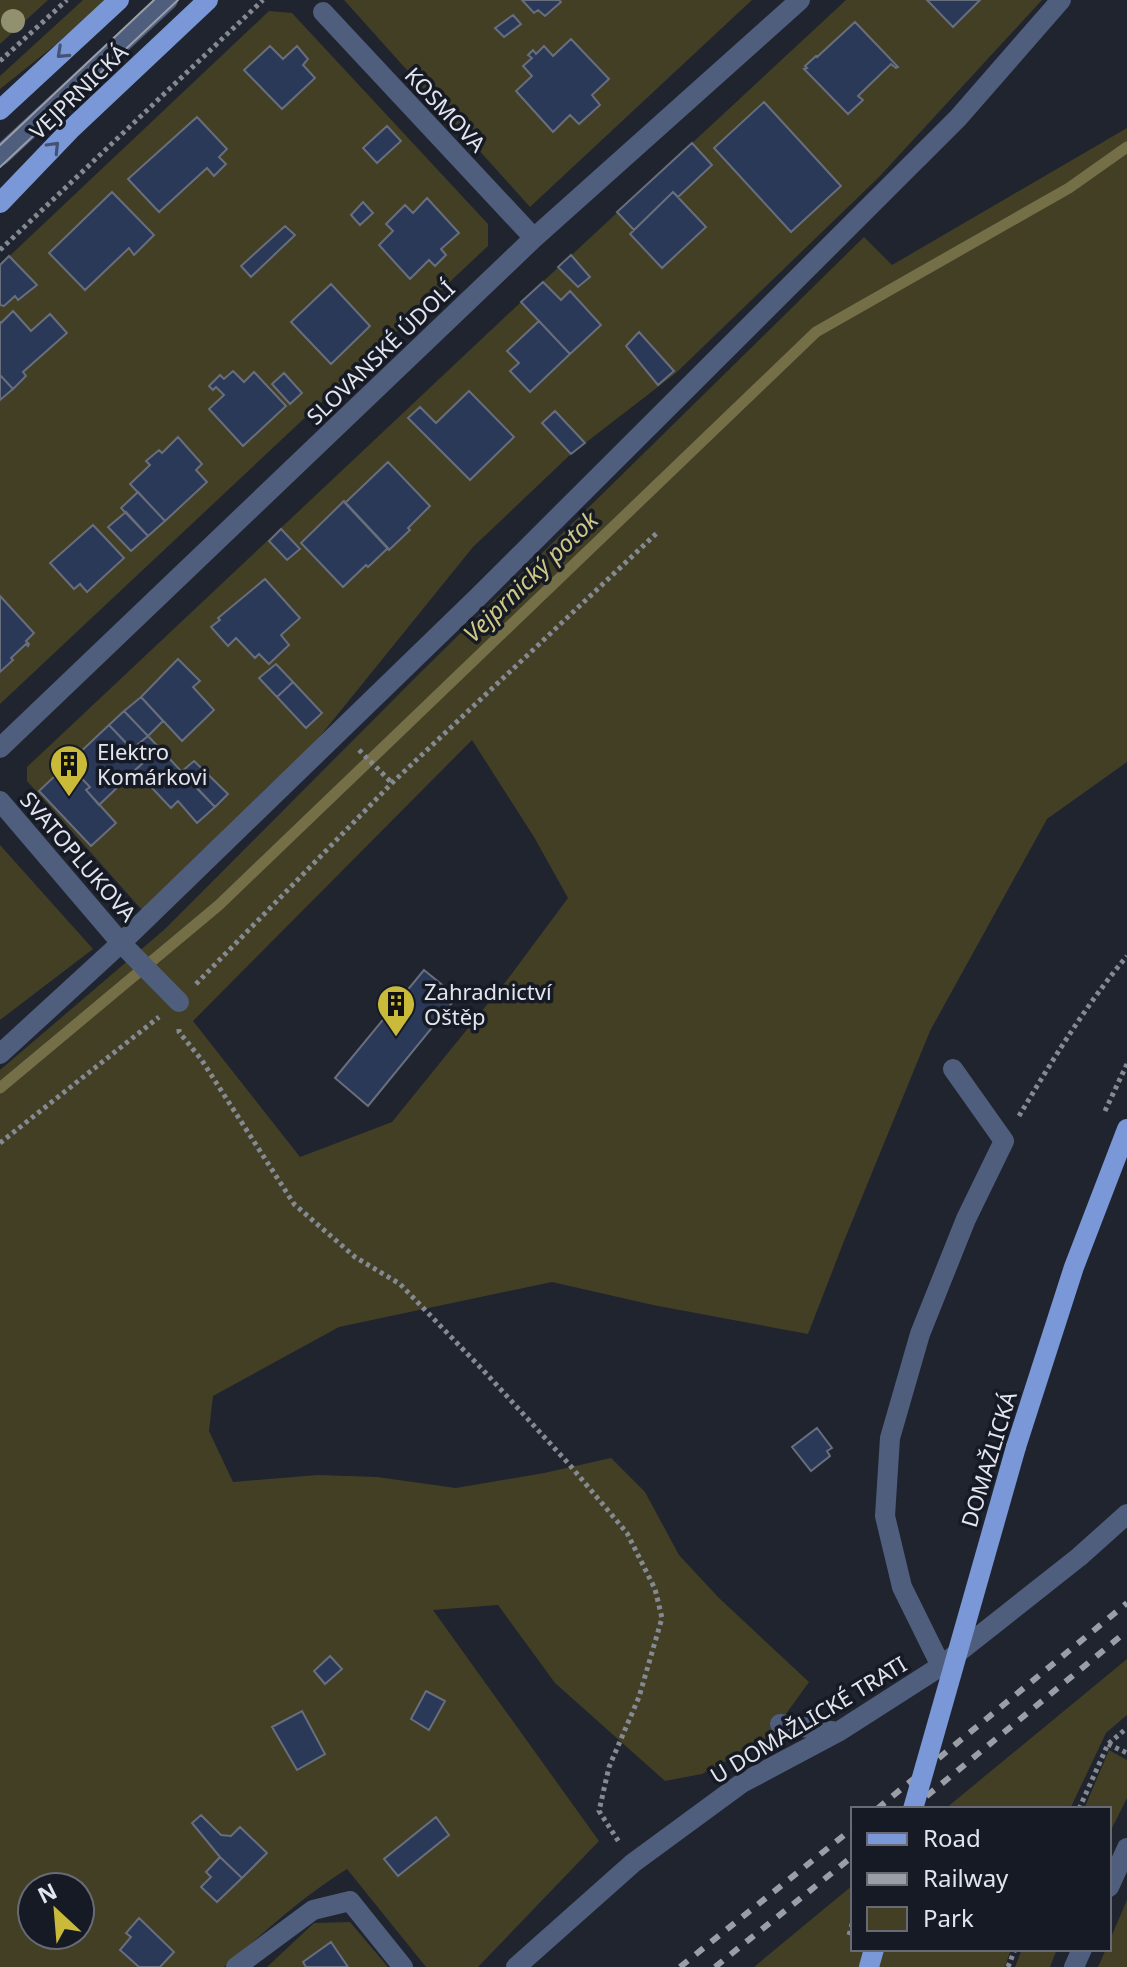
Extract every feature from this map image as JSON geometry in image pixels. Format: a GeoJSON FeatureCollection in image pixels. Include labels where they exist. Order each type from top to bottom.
{"type":"FeatureCollection","features":[{"type":"Feature","properties":{"kind":"main road","name":"VEJPRNICKÁ"},"geometry":{"type":"LineString","coordinates":[[0,110],[119,0]]}},
{"type":"Feature","properties":{"kind":"main road","name":"VEJPRNICKÁ"},"geometry":{"type":"LineString","coordinates":[[0,203],[70,130],[208,0]]}},
{"type":"Feature","properties":{"kind":"main road","name":"DOMAŽLICKÁ"},"geometry":{"type":"LineString","coordinates":[[914,1807],[1016,1447],[1074,1267],[1127,1129]]}},
{"type":"Feature","properties":{"kind":"street","name":"VEJPRNICKÁ"},"geometry":{"type":"LineString","coordinates":[[0,156],[168,0]]}},
{"type":"Feature","properties":{"kind":"street"},"geometry":{"type":"LineString","coordinates":[[178,0],[192,15]]}},
{"type":"Feature","properties":{"kind":"street","name":"SLOVANSKÉ ÚDOLÍ"},"geometry":{"type":"LineString","coordinates":[[0,748],[534,238],[800,0]]}},
{"type":"Feature","properties":{"kind":"street"},"geometry":{"type":"LineString","coordinates":[[0,1054],[126,948],[958,118],[1061,0]]}},
{"type":"Feature","properties":{"kind":"street","name":"KOSMOVA"},"geometry":{"type":"LineString","coordinates":[[323,12],[534,238]]}},
{"type":"Feature","properties":{"kind":"street","name":"SVATOPLUKOVA"},"geometry":{"type":"LineString","coordinates":[[0,801],[126,948],[179,1002]]}},
{"type":"Feature","properties":{"kind":"street"},"geometry":{"type":"LineString","coordinates":[[941,1666],[902,1587],[885,1516],[890,1438],[920,1334],[966,1219],[1004,1141],[953,1069]]}},
{"type":"Feature","properties":{"kind":"street","name":"U DOMAŽLICKÉ TRATI"},"geometry":{"type":"LineString","coordinates":[[516,1967],[633,1863],[742,1783],[838,1732],[941,1666],[1079,1557],[1127,1514]]}},
{"type":"Feature","properties":{"kind":"street"},"geometry":{"type":"LineString","coordinates":[[780,1724],[838,1732]]}},
{"type":"Feature","properties":{"kind":"street"},"geometry":{"type":"LineString","coordinates":[[1111,1883],[1127,1848]]}},
{"type":"Feature","properties":{"kind":"street"},"geometry":{"type":"LineString","coordinates":[[236,1967],[313,1910],[350,1901],[403,1967]]}},
{"type":"Feature","properties":{"kind":"path"},"geometry":{"type":"LineString","coordinates":[[0,61],[67,0]]}},
{"type":"Feature","properties":{"kind":"path"},"geometry":{"type":"LineString","coordinates":[[0,250],[263,0]]}},
{"type":"Feature","properties":{"kind":"path"},"geometry":{"type":"LineString","coordinates":[[0,1143],[179,1002],[392,783],[659,531]]}},
{"type":"Feature","properties":{"kind":"path"},"geometry":{"type":"LineString","coordinates":[[353,744],[392,783]]}},
{"type":"Feature","properties":{"kind":"path"},"geometry":{"type":"LineString","coordinates":[[1004,1141],[1058,1050],[1127,956]]}},
{"type":"Feature","properties":{"kind":"path"},"geometry":{"type":"LineString","coordinates":[[179,1002],[179,1032],[201,1059],[294,1204],[355,1257],[400,1284],[547,1439],[627,1533],[655,1589],[662,1618],[639,1697],[609,1767],[599,1811],[633,1863]]}},
{"type":"Feature","properties":{"kind":"path"},"geometry":{"type":"LineString","coordinates":[[1080,1807],[1108,1744],[1127,1728]]}},
{"type":"Feature","properties":{"kind":"path"},"geometry":{"type":"LineString","coordinates":[[1108,1744],[1127,1753]]}},
{"type":"Feature","properties":{"kind":"green space"},"geometry":{"type":"Polygon","coordinates":[[[0,0],[48,0],[0,44],[0,0]]]}},
{"type":"Feature","properties":{"kind":"green space"},"geometry":{"type":"Polygon","coordinates":[[[83,0],[106,0],[0,89],[0,76],[83,0]]]}},
{"type":"Feature","properties":{"kind":"green space"},"geometry":{"type":"Polygon","coordinates":[[[344,0],[752,0],[530,207],[344,0]]]}},
{"type":"Feature","properties":{"kind":"green space"},"geometry":{"type":"Polygon","coordinates":[[[846,0],[1042,0],[879,177],[676,373],[571,454],[473,547],[317,740],[142,910],[27,781],[27,767],[846,0]]]}},
{"type":"Feature","properties":{"kind":"green space"},"geometry":{"type":"Polygon","coordinates":[[[269,11],[292,13],[488,224],[488,246],[0,704],[0,265],[269,11]]]}},
{"type":"Feature","properties":{"kind":"green space"},"geometry":{"type":"Polygon","coordinates":[[[1127,128],[1127,762],[1047,819],[930,1031],[808,1334],[653,1305],[552,1282],[339,1327],[213,1396],[209,1431],[233,1482],[318,1475],[377,1477],[456,1488],[611,1458],[645,1492],[679,1555],[719,1598],[809,1682],[768,1739],[702,1774],[665,1781],[555,1683],[498,1605],[433,1610],[599,1841],[478,1967],[426,1967],[347,1869],[299,1903],[224,1967],[0,1967],[0,1070],[165,929],[422,671],[864,237],[892,265],[1127,128]],[[472,740],[193,1021],[300,1157],[392,1122],[507,980],[568,898],[534,837],[472,740]]]}},
{"type":"Feature","properties":{"kind":"green space"},"geometry":{"type":"Polygon","coordinates":[[[0,845],[93,949],[0,1020],[0,845]]]}},
{"type":"Feature","properties":{"kind":"green space"},"geometry":{"type":"Polygon","coordinates":[[[1127,1659],[1127,1715],[1106,1733],[1071,1807],[947,1807],[1127,1659]]]}},
{"type":"Feature","properties":{"kind":"green space"},"geometry":{"type":"Polygon","coordinates":[[[1109,1750],[1127,1760],[1127,1798],[1111,1830],[1111,1807],[1085,1807],[1109,1750]]]}},
{"type":"Feature","properties":{"kind":"green space"},"geometry":{"type":"Polygon","coordinates":[[[851,1887],[851,1951],[1010,1951],[1005,1967],[754,1967],[851,1887]]]}},
{"type":"Feature","properties":{"kind":"green space"},"geometry":{"type":"Polygon","coordinates":[[[1127,1900],[1127,1967],[1098,1967],[1105,1951],[1111,1951],[1111,1937],[1127,1900]]]}},
{"type":"Feature","properties":{"kind":"green space"},"geometry":{"type":"Polygon","coordinates":[[[350,1922],[388,1967],[267,1967],[314,1923],[350,1922]]]}},
{"type":"Feature","properties":{"kind":"green space"},"geometry":{"type":"Polygon","coordinates":[[[1021,1951],[1056,1951],[1050,1967],[1015,1967],[1021,1951]]]}},
{"type":"Feature","properties":{"kind":"building"},"geometry":{"type":"Polygon","coordinates":[[[522,0],[561,2],[545,16],[538,10],[534,13],[522,0]]]}},
{"type":"Feature","properties":{"kind":"building"},"geometry":{"type":"Polygon","coordinates":[[[927,0],[980,0],[953,27],[927,0]]]}},
{"type":"Feature","properties":{"kind":"building"},"geometry":{"type":"Polygon","coordinates":[[[513,15],[521,24],[504,37],[495,28],[513,15]]]}},
{"type":"Feature","properties":{"kind":"building"},"geometry":{"type":"Polygon","coordinates":[[[855,22],[898,67],[891,64],[858,96],[863,100],[848,114],[804,69],[855,22]]]}},
{"type":"Feature","properties":{"kind":"building"},"geometry":{"type":"Polygon","coordinates":[[[571,39],[609,79],[592,95],[600,105],[579,124],[570,115],[553,132],[516,91],[532,76],[523,66],[532,58],[528,55],[533,50],[536,54],[544,46],[553,56],[571,39]]]}},
{"type":"Feature","properties":{"kind":"building"},"geometry":{"type":"Polygon","coordinates":[[[270,46],[283,59],[297,46],[308,59],[303,65],[315,78],[282,109],[244,70],[270,46]]]}},
{"type":"Feature","properties":{"kind":"building"},"geometry":{"type":"Polygon","coordinates":[[[764,102],[841,186],[791,232],[714,148],[764,102]]]}},
{"type":"Feature","properties":{"kind":"building"},"geometry":{"type":"Polygon","coordinates":[[[197,117],[227,149],[219,157],[226,164],[214,176],[207,168],[159,212],[128,179],[197,117]]]}},
{"type":"Feature","properties":{"kind":"building"},"geometry":{"type":"Polygon","coordinates":[[[387,126],[401,141],[377,163],[363,148],[387,126]]]}},
{"type":"Feature","properties":{"kind":"building"},"geometry":{"type":"Polygon","coordinates":[[[692,143],[712,165],[678,197],[673,192],[634,230],[617,212],[692,143]]]}},
{"type":"Feature","properties":{"kind":"building"},"geometry":{"type":"Polygon","coordinates":[[[112,192],[154,235],[134,255],[129,248],[85,290],[49,253],[112,192]]]}},
{"type":"Feature","properties":{"kind":"building"},"geometry":{"type":"Polygon","coordinates":[[[673,192],[706,227],[662,268],[630,234],[673,192]]]}},
{"type":"Feature","properties":{"kind":"building"},"geometry":{"type":"Polygon","coordinates":[[[427,198],[459,233],[441,249],[446,255],[435,266],[429,260],[410,279],[379,245],[393,231],[386,224],[405,205],[413,213],[427,198]]]}},
{"type":"Feature","properties":{"kind":"building"},"geometry":{"type":"Polygon","coordinates":[[[363,202],[373,213],[360,225],[351,215],[363,202]]]}},
{"type":"Feature","properties":{"kind":"building"},"geometry":{"type":"Polygon","coordinates":[[[285,226],[295,235],[251,277],[241,266],[285,226]]]}},
{"type":"Feature","properties":{"kind":"building"},"geometry":{"type":"Polygon","coordinates":[[[571,255],[590,277],[578,287],[558,267],[571,255]]]}},
{"type":"Feature","properties":{"kind":"building"},"geometry":{"type":"Polygon","coordinates":[[[9,256],[37,285],[18,300],[15,296],[4,306],[0,305],[0,265],[9,256]]]}},
{"type":"Feature","properties":{"kind":"building"},"geometry":{"type":"Polygon","coordinates":[[[543,282],[561,300],[570,291],[601,325],[570,354],[521,302],[543,282]]]}},
{"type":"Feature","properties":{"kind":"building"},"geometry":{"type":"Polygon","coordinates":[[[331,284],[370,326],[331,364],[291,322],[331,284]]]}},
{"type":"Feature","properties":{"kind":"building"},"geometry":{"type":"Polygon","coordinates":[[[13,311],[31,331],[50,314],[67,333],[23,372],[26,376],[13,389],[0,375],[0,322],[13,311]]]}},
{"type":"Feature","properties":{"kind":"building"},"geometry":{"type":"Polygon","coordinates":[[[539,321],[570,354],[530,392],[510,371],[519,363],[507,351],[539,321]]]}},
{"type":"Feature","properties":{"kind":"building"},"geometry":{"type":"Polygon","coordinates":[[[639,332],[674,371],[658,385],[626,346],[639,332]]]}},
{"type":"Feature","properties":{"kind":"building"},"geometry":{"type":"Polygon","coordinates":[[[233,371],[244,382],[254,372],[286,406],[243,446],[209,409],[224,395],[216,387],[213,390],[209,386],[220,375],[224,379],[233,371]]]}},
{"type":"Feature","properties":{"kind":"building"},"geometry":{"type":"Polygon","coordinates":[[[284,373],[302,393],[290,404],[272,384],[284,373]]]}},
{"type":"Feature","properties":{"kind":"building"},"geometry":{"type":"Polygon","coordinates":[[[0,375],[13,389],[0,400],[0,375]]]}},
{"type":"Feature","properties":{"kind":"building"},"geometry":{"type":"Polygon","coordinates":[[[469,391],[514,437],[470,480],[408,418],[420,407],[436,423],[469,391]]]}},
{"type":"Feature","properties":{"kind":"building"},"geometry":{"type":"Polygon","coordinates":[[[555,411],[585,443],[571,454],[542,423],[555,411]]]}},
{"type":"Feature","properties":{"kind":"building"},"geometry":{"type":"Polygon","coordinates":[[[178,437],[202,464],[196,470],[207,482],[165,521],[130,484],[150,465],[146,461],[159,450],[162,453],[178,437]]]}},
{"type":"Feature","properties":{"kind":"building"},"geometry":{"type":"Polygon","coordinates":[[[388,462],[430,506],[389,550],[345,503],[388,462]]]}},
{"type":"Feature","properties":{"kind":"building"},"geometry":{"type":"Polygon","coordinates":[[[138,492],[165,521],[148,536],[121,508],[138,492]]]}},
{"type":"Feature","properties":{"kind":"building"},"geometry":{"type":"Polygon","coordinates":[[[344,501],[388,548],[343,587],[301,543],[344,501]]]}},
{"type":"Feature","properties":{"kind":"building"},"geometry":{"type":"Polygon","coordinates":[[[126,512],[148,536],[131,551],[108,527],[126,512]]]}},
{"type":"Feature","properties":{"kind":"building"},"geometry":{"type":"Polygon","coordinates":[[[93,525],[124,558],[87,592],[80,584],[74,589],[50,563],[93,525]]]}},
{"type":"Feature","properties":{"kind":"building"},"geometry":{"type":"Polygon","coordinates":[[[281,529],[300,549],[287,560],[269,541],[281,529]]]}},
{"type":"Feature","properties":{"kind":"building"},"geometry":{"type":"Polygon","coordinates":[[[265,579],[300,618],[281,635],[289,645],[269,664],[259,654],[255,658],[236,638],[228,646],[211,627],[265,579]]]}},
{"type":"Feature","properties":{"kind":"building"},"geometry":{"type":"Polygon","coordinates":[[[0,596],[34,633],[26,641],[28,646],[26,644],[0,672],[0,596]]]}},
{"type":"Feature","properties":{"kind":"building"},"geometry":{"type":"Polygon","coordinates":[[[178,659],[200,681],[193,687],[214,710],[182,741],[141,697],[178,659]]]}},
{"type":"Feature","properties":{"kind":"building"},"geometry":{"type":"Polygon","coordinates":[[[276,664],[293,682],[277,697],[259,678],[276,664]]]}},
{"type":"Feature","properties":{"kind":"building"},"geometry":{"type":"Polygon","coordinates":[[[293,682],[322,713],[306,728],[277,697],[293,682]]]}},
{"type":"Feature","properties":{"kind":"building"},"geometry":{"type":"Polygon","coordinates":[[[141,697],[163,721],[148,736],[124,711],[141,697]]]}},
{"type":"Feature","properties":{"kind":"building"},"geometry":{"type":"Polygon","coordinates":[[[124,711],[148,736],[132,749],[109,725],[124,711]]]}},
{"type":"Feature","properties":{"kind":"building"},"geometry":{"type":"Polygon","coordinates":[[[109,725],[144,762],[99,805],[86,790],[90,787],[70,766],[79,758],[76,756],[109,725]]]}},
{"type":"Feature","properties":{"kind":"building"},"geometry":{"type":"Polygon","coordinates":[[[148,736],[215,807],[197,823],[178,801],[171,808],[135,770],[144,762],[132,749],[148,736]]]}},
{"type":"Feature","properties":{"kind":"building","name":"Elektro Komárkovi"},"geometry":{"type":"Polygon","coordinates":[[[76,756],[79,758],[70,766],[90,787],[86,790],[116,823],[91,846],[39,791],[76,756]]]}},
{"type":"Feature","properties":{"kind":"building"},"geometry":{"type":"Polygon","coordinates":[[[194,761],[228,794],[215,807],[181,772],[194,761]]]}},
{"type":"Feature","properties":{"kind":"building","name":"Zahradnictví Oštěp"},"geometry":{"type":"Polygon","coordinates":[[[424,970],[457,997],[368,1106],[335,1078],[424,970]]]}},
{"type":"Feature","properties":{"kind":"building"},"geometry":{"type":"Polygon","coordinates":[[[817,1428],[832,1448],[827,1451],[830,1456],[811,1471],[792,1447],[817,1428]]]}},
{"type":"Feature","properties":{"kind":"building"},"geometry":{"type":"Polygon","coordinates":[[[330,1656],[342,1669],[325,1684],[314,1671],[330,1656]]]}},
{"type":"Feature","properties":{"kind":"building"},"geometry":{"type":"Polygon","coordinates":[[[426,1691],[445,1701],[429,1730],[411,1719],[426,1691]]]}},
{"type":"Feature","properties":{"kind":"building"},"geometry":{"type":"Polygon","coordinates":[[[302,1711],[325,1754],[297,1770],[272,1727],[302,1711]]]}},
{"type":"Feature","properties":{"kind":"building"},"geometry":{"type":"Polygon","coordinates":[[[201,1815],[221,1835],[231,1836],[240,1827],[267,1853],[242,1878],[192,1823],[201,1815]]]}},
{"type":"Feature","properties":{"kind":"building"},"geometry":{"type":"Polygon","coordinates":[[[436,1817],[449,1835],[398,1876],[384,1859],[436,1817]]]}},
{"type":"Feature","properties":{"kind":"building"},"geometry":{"type":"Polygon","coordinates":[[[220,1857],[242,1878],[217,1902],[201,1887],[211,1877],[206,1872],[220,1857]]]}},
{"type":"Feature","properties":{"kind":"building"},"geometry":{"type":"Polygon","coordinates":[[[139,1918],[174,1952],[160,1967],[139,1967],[120,1950],[131,1937],[126,1933],[139,1918]]]}},
{"type":"Feature","properties":{"kind":"building"},"geometry":{"type":"Polygon","coordinates":[[[331,1942],[348,1967],[306,1967],[303,1962],[331,1942]]]}},
{"type":"Feature","properties":{"kind":"waterway","name":"Vejprnický potok"},"geometry":{"type":"LineString","coordinates":[[0,1088],[219,905],[816,332],[1069,188],[1127,147]]}},
{"type":"Feature","properties":{"kind":"tram line"},"geometry":{"type":"LineString","coordinates":[[0,145],[154,0]]}},
{"type":"Feature","properties":{"kind":"tram line"},"geometry":{"type":"LineString","coordinates":[[0,167],[178,0]]}},
{"type":"Feature","properties":{"kind":"railway"},"geometry":{"type":"LineString","coordinates":[[879,1807],[1127,1603]]}},
{"type":"Feature","properties":{"kind":"railway"},"geometry":{"type":"LineString","coordinates":[[913,1807],[1127,1631]]}},
{"type":"Feature","properties":{"kind":"railway"},"geometry":{"type":"LineString","coordinates":[[680,1967],[851,1830]]}},
{"type":"Feature","properties":{"kind":"railway"},"geometry":{"type":"LineString","coordinates":[[715,1967],[851,1858]]}},
{"type":"Feature","properties":{"kind":"place","name":"Elektro Komárkovi"},"geometry":{"type":"Point","coordinates":[69,798]}},
{"type":"Feature","properties":{"kind":"place","name":"Zahradnictví Oštěp"},"geometry":{"type":"Point","coordinates":[396,1038]}}]}
